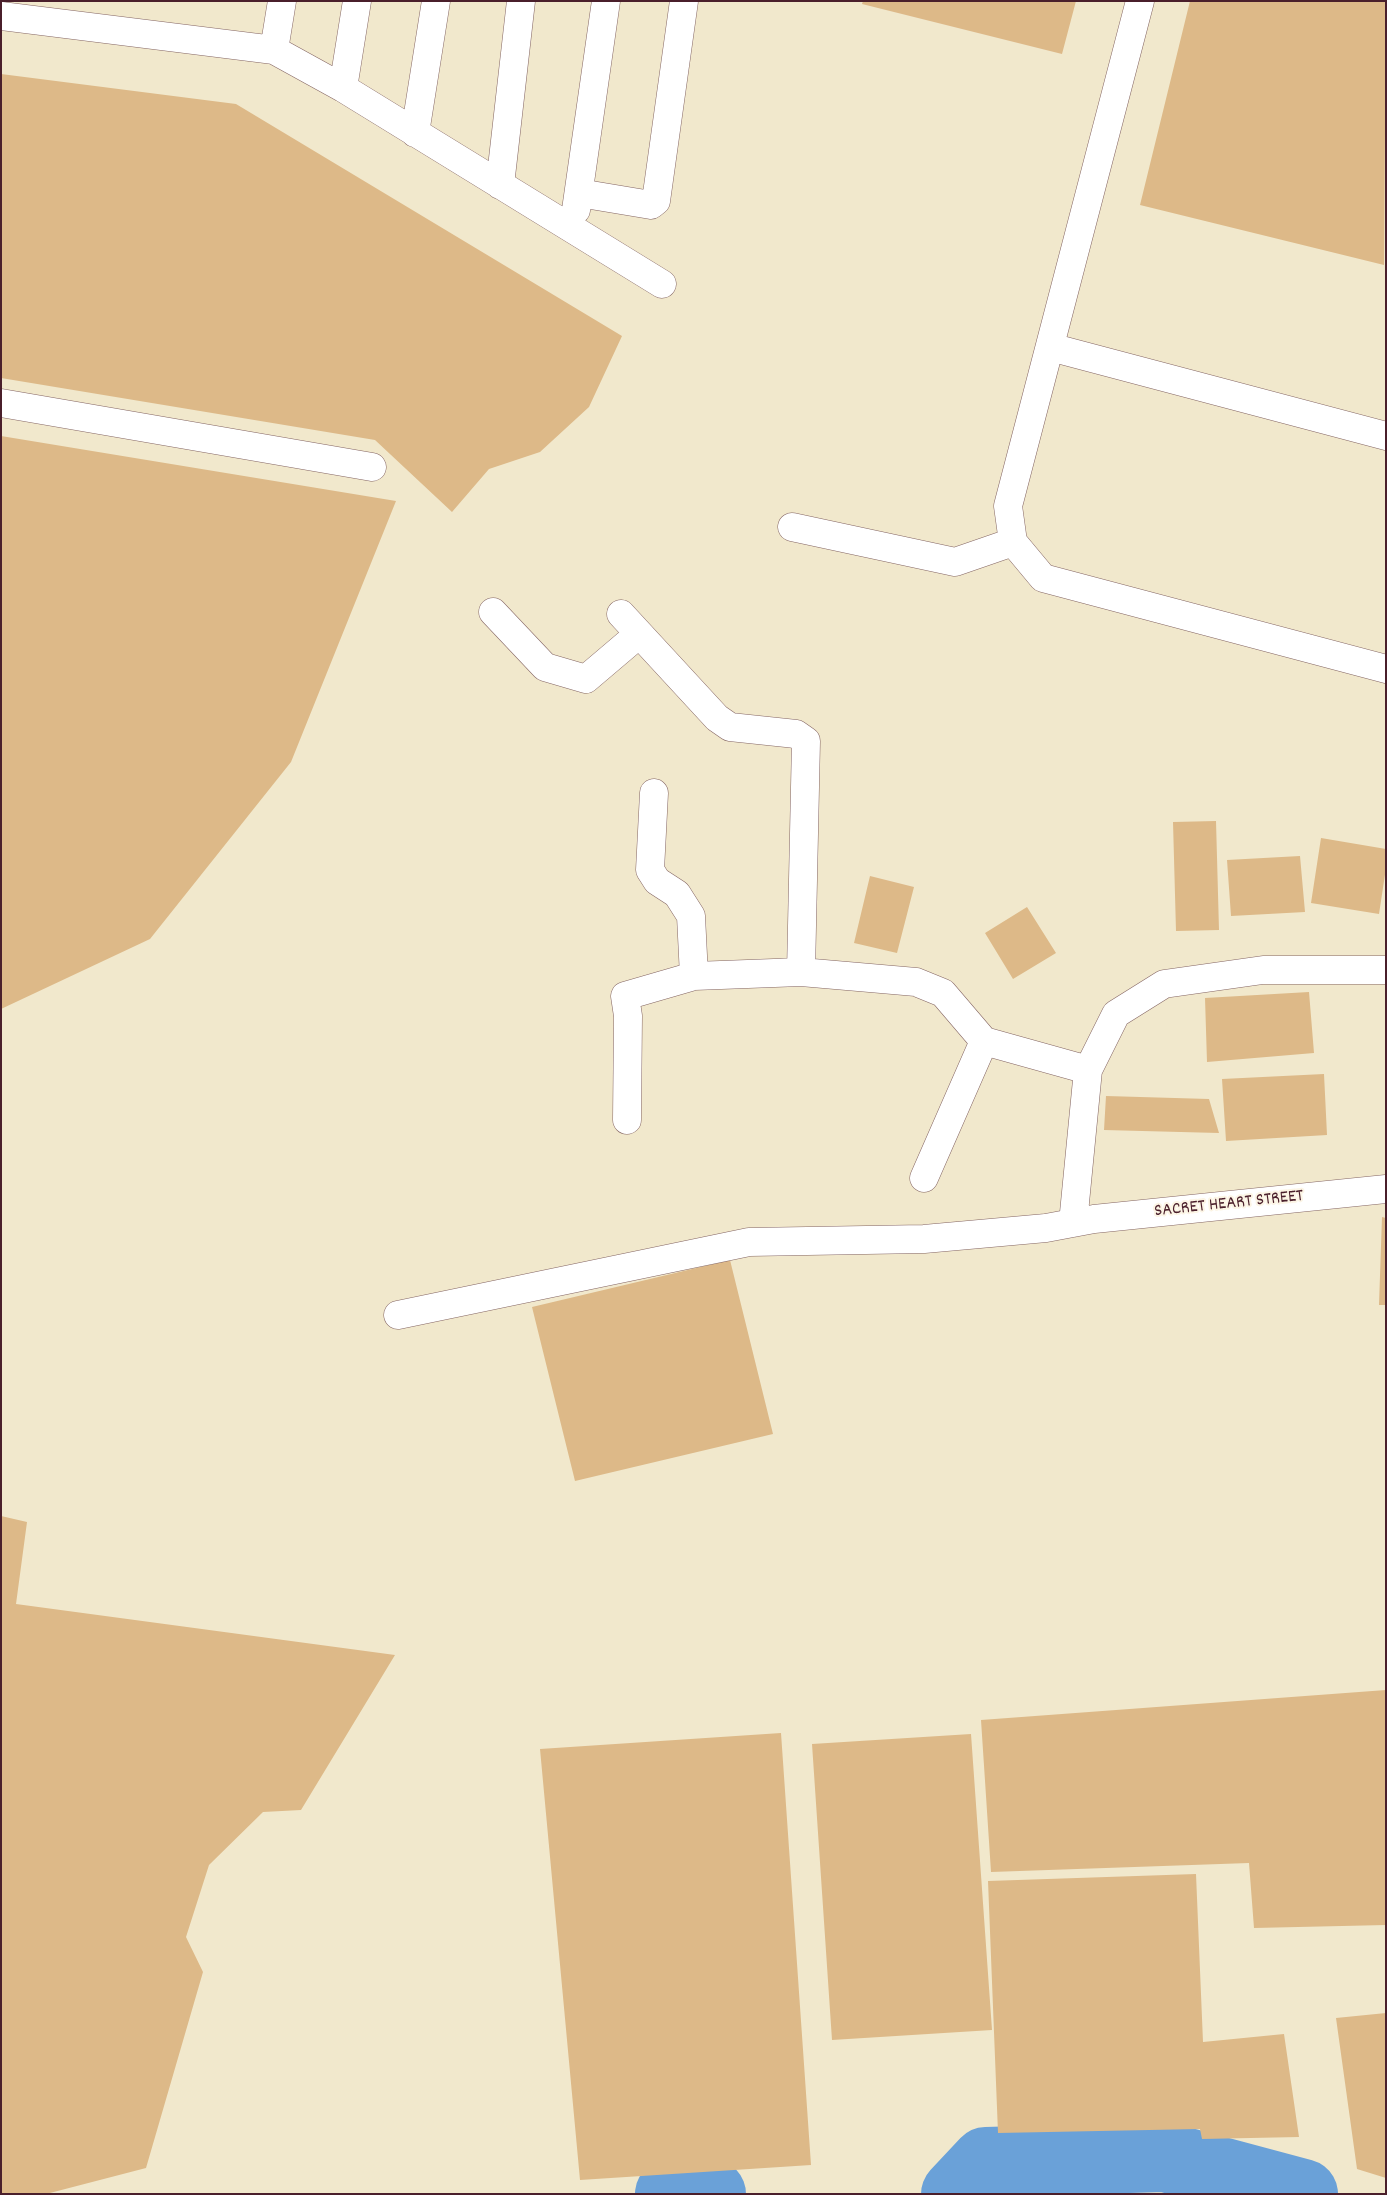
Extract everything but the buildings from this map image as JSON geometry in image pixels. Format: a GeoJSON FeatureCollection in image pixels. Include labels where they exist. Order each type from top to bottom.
{"type":"FeatureCollection","features":[{"type":"Feature","properties":{"kind":"street"},"geometry":{"type":"LineString","coordinates":[[274,50],[282,1]]}},
{"type":"Feature","properties":{"kind":"street"},"geometry":{"type":"LineString","coordinates":[[343,88],[357,1]]}},
{"type":"Feature","properties":{"kind":"street"},"geometry":{"type":"LineString","coordinates":[[415,133],[436,1]]}},
{"type":"Feature","properties":{"kind":"street"},"geometry":{"type":"LineString","coordinates":[[500,185],[521,1]]}},
{"type":"Feature","properties":{"kind":"street"},"geometry":{"type":"LineString","coordinates":[[574,230],[606,1]]}},
{"type":"Feature","properties":{"kind":"street"},"geometry":{"type":"LineString","coordinates":[[579,194],[651,205],[656,201],[684,1]]}},
{"type":"Feature","properties":{"kind":"street"},"geometry":{"type":"LineString","coordinates":[[1140,1],[1008,506],[1013,542],[1043,578],[1386,669]]}},
{"type":"Feature","properties":{"kind":"street"},"geometry":{"type":"LineString","coordinates":[[1,16],[274,50],[343,88],[662,284]]}},
{"type":"Feature","properties":{"kind":"street"},"geometry":{"type":"LineString","coordinates":[[1050,346],[1386,436]]}},
{"type":"Feature","properties":{"kind":"street"},"geometry":{"type":"LineString","coordinates":[[1,404],[372,467]]}},
{"type":"Feature","properties":{"kind":"street"},"geometry":{"type":"LineString","coordinates":[[792,527],[954,562],[1013,542]]}},
{"type":"Feature","properties":{"kind":"street"},"geometry":{"type":"LineString","coordinates":[[493,612],[545,667],[586,679],[630,624],[717,718],[730,727],[796,734],[806,741],[801,972]]}},
{"type":"Feature","properties":{"kind":"street"},"geometry":{"type":"LineString","coordinates":[[654,793],[650,870],[656,881],[677,894],[691,916],[694,976]]}},
{"type":"Feature","properties":{"kind":"street"},"geometry":{"type":"LineString","coordinates":[[1073,1224],[1088,1070],[1116,1014],[1164,984],[1263,970],[1386,970]]}},
{"type":"Feature","properties":{"kind":"street"},"geometry":{"type":"LineString","coordinates":[[627,1120],[628,1016],[625,996],[694,976],[801,972],[916,982],[943,993],[984,1041],[1088,1070]]}},
{"type":"Feature","properties":{"kind":"street"},"geometry":{"type":"LineString","coordinates":[[924,1178],[984,1041]]}},
{"type":"Feature","properties":{"kind":"street","name":"SACRET HEART STREET"},"geometry":{"type":"LineString","coordinates":[[398,1315],[749,1242],[924,1239],[1386,1189]]}},
{"type":"Feature","properties":{"kind":"waterway"},"geometry":{"type":"LineString","coordinates":[[956,2194],[986,2162],[1165,2157],[1303,2194]]}},
{"type":"Feature","properties":{"kind":"waterway"},"geometry":{"type":"LineString","coordinates":[[670,2194],[695,2187],[711,2194]]}}]}
